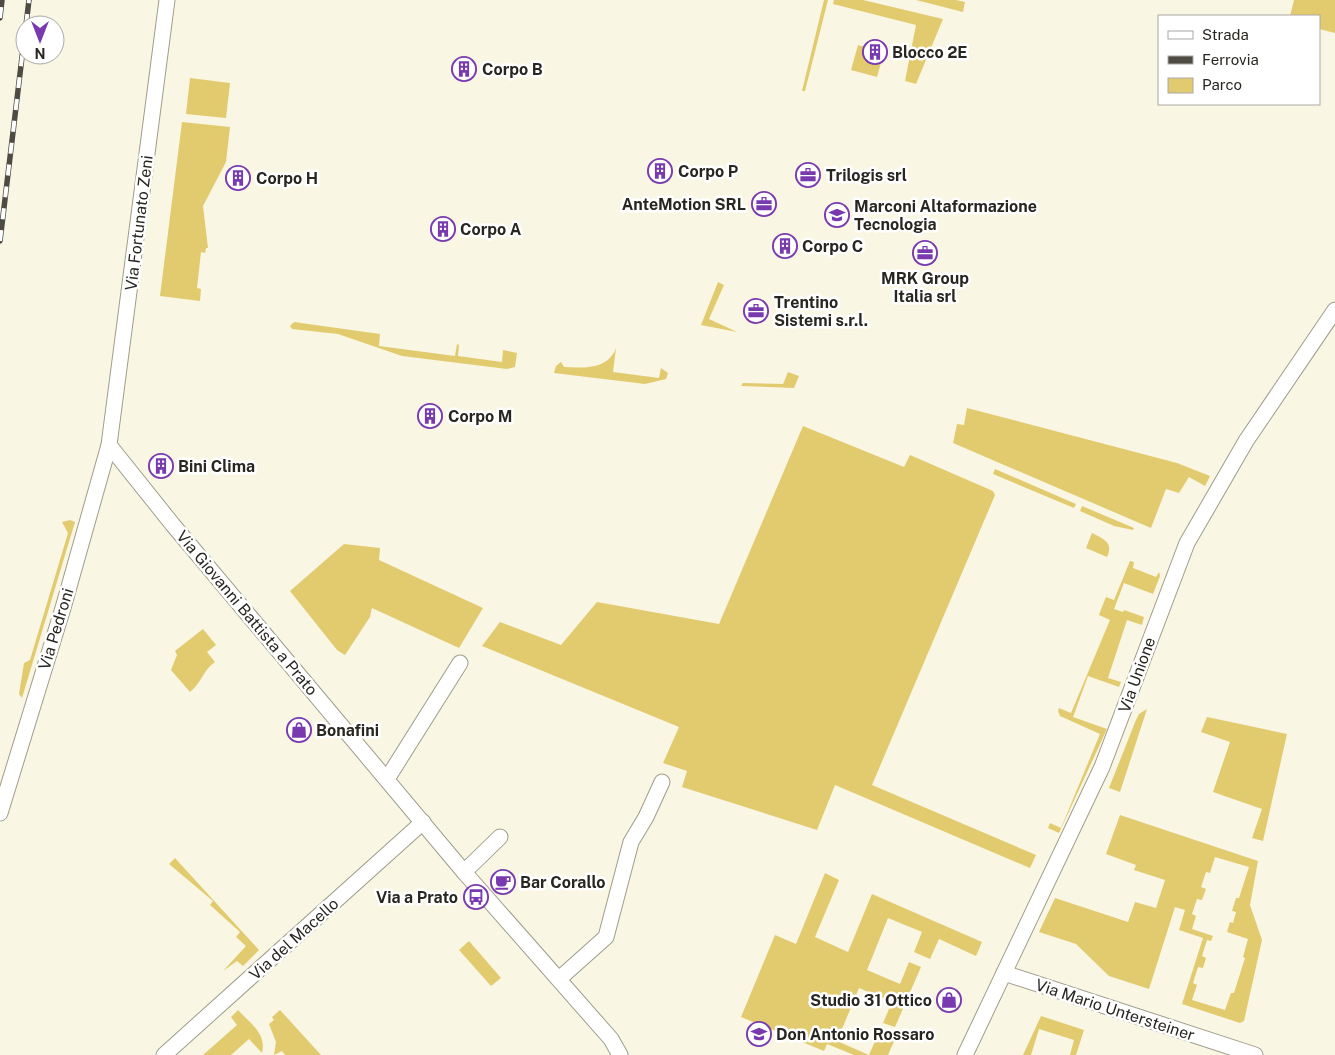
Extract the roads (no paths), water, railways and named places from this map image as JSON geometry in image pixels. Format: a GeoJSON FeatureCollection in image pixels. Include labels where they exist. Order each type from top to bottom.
{"type":"FeatureCollection","features":[{"type":"Feature","properties":{"kind":"street","name":"Via Fortunato Zeni"},"geometry":{"type":"LineString","coordinates":[[109,445],[167,0]]}},
{"type":"Feature","properties":{"kind":"street","name":"Via Unione"},"geometry":{"type":"LineString","coordinates":[[965,1055],[1102,768],[1187,543],[1246,441],[1335,310]]}},
{"type":"Feature","properties":{"kind":"street","name":"Via Giovanni Battista a Prato"},"geometry":{"type":"LineString","coordinates":[[109,445],[173,525],[464,872],[611,1039],[620,1055]]}},
{"type":"Feature","properties":{"kind":"street","name":"Via Pedroni"},"geometry":{"type":"LineString","coordinates":[[0,813],[63,608],[109,445]]}},
{"type":"Feature","properties":{"kind":"street"},"geometry":{"type":"LineString","coordinates":[[387,779],[460,663]]}},
{"type":"Feature","properties":{"kind":"street"},"geometry":{"type":"LineString","coordinates":[[559,979],[606,937],[631,842],[662,782]]}},
{"type":"Feature","properties":{"kind":"street","name":"Via del Macello"},"geometry":{"type":"LineString","coordinates":[[164,1055],[423,822]]}},
{"type":"Feature","properties":{"kind":"street"},"geometry":{"type":"LineString","coordinates":[[464,872],[500,838]]}},
{"type":"Feature","properties":{"kind":"street","name":"Via Mario Untersteiner"},"geometry":{"type":"LineString","coordinates":[[1004,973],[1255,1055]]}},
{"type":"Feature","properties":{"kind":"railway"},"geometry":{"type":"LineString","coordinates":[[0,18],[2,0]]}},
{"type":"Feature","properties":{"kind":"railway"},"geometry":{"type":"LineString","coordinates":[[27,15],[29,0]]}},
{"type":"Feature","properties":{"kind":"railway"},"geometry":{"type":"LineString","coordinates":[[0,241],[21,65]]}},
{"type":"Feature","properties":{"kind":"place","name":"Blocco 2E"},"geometry":{"type":"Point","coordinates":[875,52]}},
{"type":"Feature","properties":{"kind":"place","name":"Corpo B"},"geometry":{"type":"Point","coordinates":[464,69]}},
{"type":"Feature","properties":{"kind":"place","name":"Corpo P"},"geometry":{"type":"Point","coordinates":[660,171]}},
{"type":"Feature","properties":{"kind":"place","name":"Trilogis srl"},"geometry":{"type":"Point","coordinates":[808,175]}},
{"type":"Feature","properties":{"kind":"place","name":"Corpo H"},"geometry":{"type":"Point","coordinates":[238,178]}},
{"type":"Feature","properties":{"kind":"place","name":"AnteMotion SRL"},"geometry":{"type":"Point","coordinates":[764,204]}},
{"type":"Feature","properties":{"kind":"place","name":"Marconi Altaformazione Tecnologia"},"geometry":{"type":"Point","coordinates":[837,215]}},
{"type":"Feature","properties":{"kind":"place","name":"Corpo A"},"geometry":{"type":"Point","coordinates":[443,229]}},
{"type":"Feature","properties":{"kind":"place","name":"Corpo C"},"geometry":{"type":"Point","coordinates":[785,246]}},
{"type":"Feature","properties":{"kind":"place","name":"MRK Group Italia srl"},"geometry":{"type":"Point","coordinates":[925,253]}},
{"type":"Feature","properties":{"kind":"place","name":"Trentino Sistemi s.r.l."},"geometry":{"type":"Point","coordinates":[756,311]}},
{"type":"Feature","properties":{"kind":"place","name":"Corpo M"},"geometry":{"type":"Point","coordinates":[430,416]}},
{"type":"Feature","properties":{"kind":"place","name":"Bini Clima"},"geometry":{"type":"Point","coordinates":[161,466]}},
{"type":"Feature","properties":{"kind":"place","name":"Bonafini"},"geometry":{"type":"Point","coordinates":[299,730]}},
{"type":"Feature","properties":{"kind":"place","name":"Bar Corallo"},"geometry":{"type":"Point","coordinates":[503,882]}},
{"type":"Feature","properties":{"kind":"place","name":"Via a Prato"},"geometry":{"type":"Point","coordinates":[476,897]}},
{"type":"Feature","properties":{"kind":"place","name":"Studio 31 Ottico"},"geometry":{"type":"Point","coordinates":[949,1000]}},
{"type":"Feature","properties":{"kind":"place","name":"Don Antonio Rossaro"},"geometry":{"type":"Point","coordinates":[759,1034]}}]}
